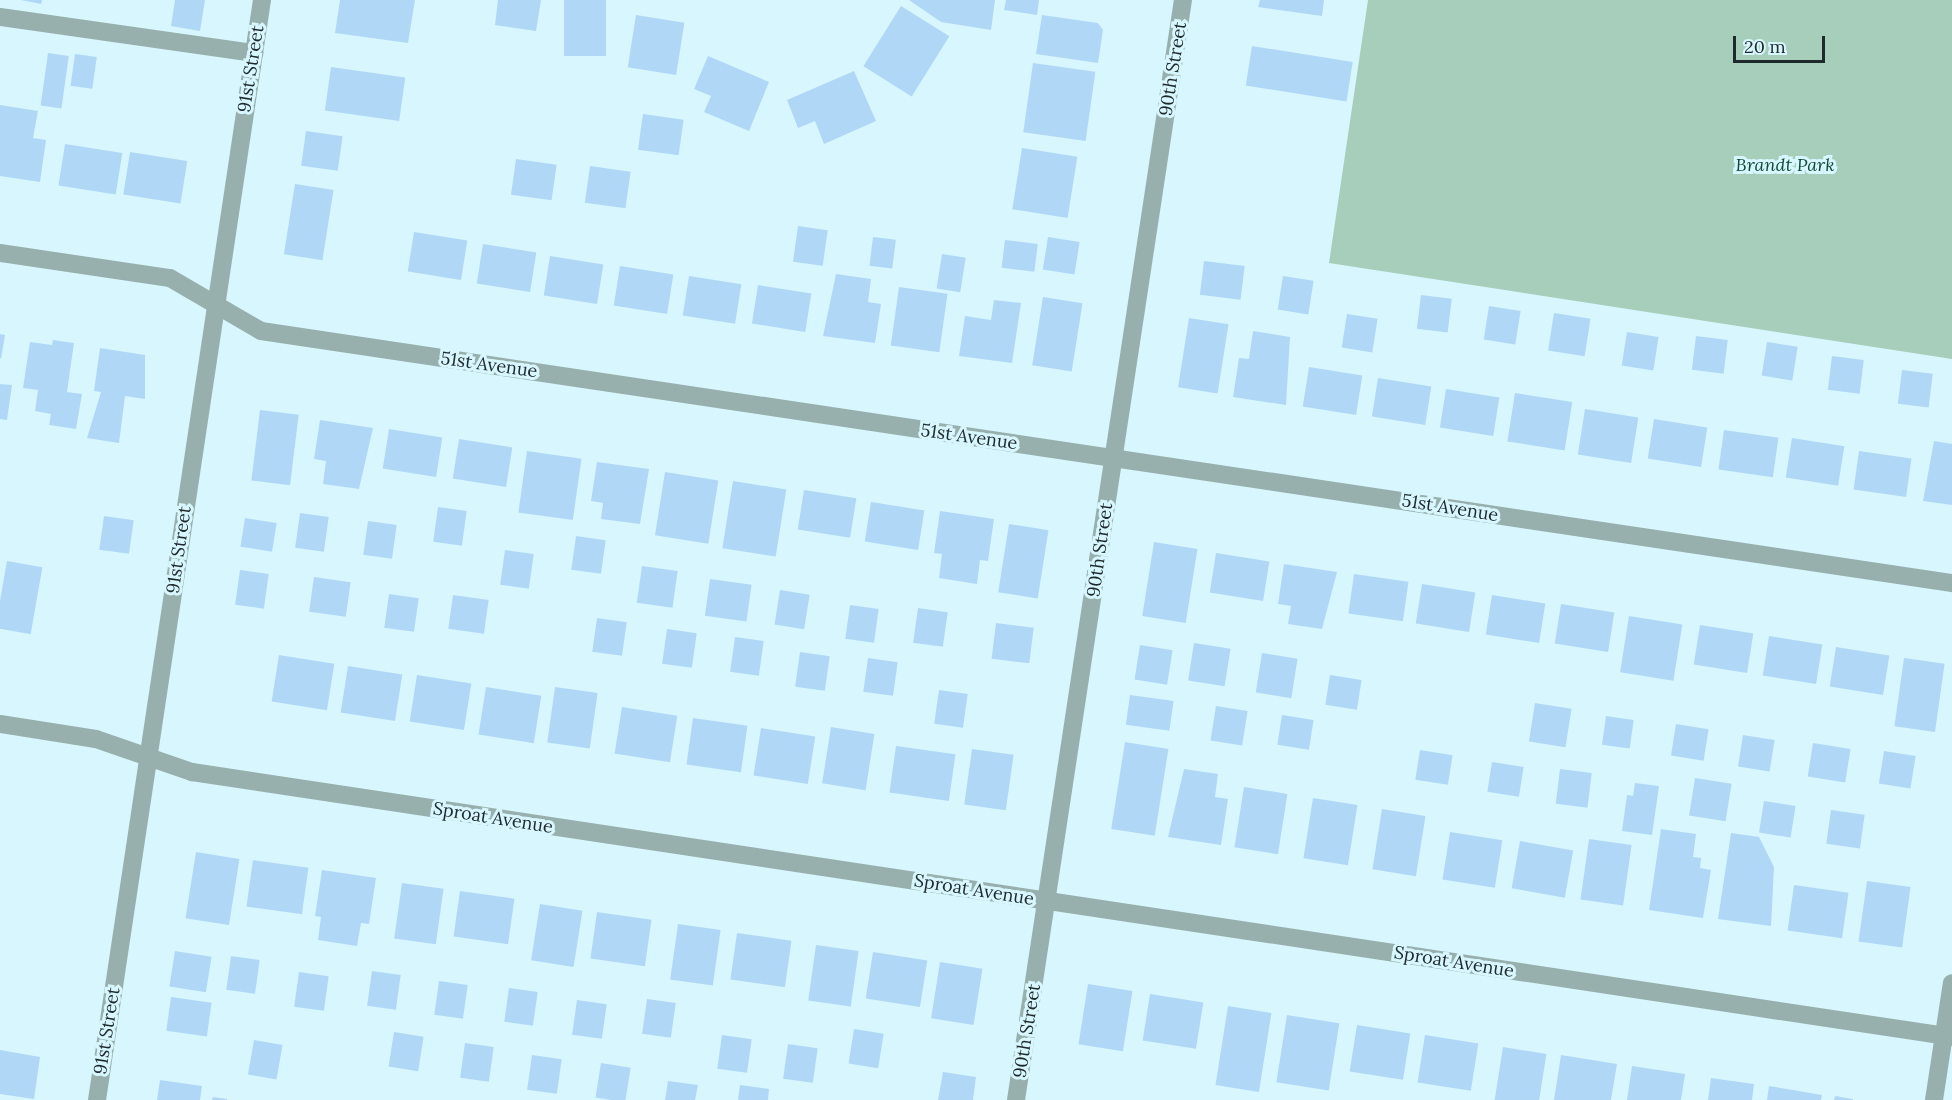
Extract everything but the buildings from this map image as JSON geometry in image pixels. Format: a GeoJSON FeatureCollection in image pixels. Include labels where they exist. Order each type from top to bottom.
{"type":"FeatureCollection","features":[{"type":"Feature","properties":{"kind":"street","name":"91st Street"},"geometry":{"type":"LineString","coordinates":[[97,1100],[262,0]]}},
{"type":"Feature","properties":{"kind":"street","name":"90th Street"},"geometry":{"type":"LineString","coordinates":[[1016,1100],[1183,0]]}},
{"type":"Feature","properties":{"kind":"street"},"geometry":{"type":"LineString","coordinates":[[0,18],[254,53]]}},
{"type":"Feature","properties":{"kind":"street","name":"51st Avenue"},"geometry":{"type":"LineString","coordinates":[[0,253],[171,278],[261,331],[1952,583]]}},
{"type":"Feature","properties":{"kind":"street","name":"Sproat Avenue"},"geometry":{"type":"LineString","coordinates":[[0,724],[96,739],[192,772],[1948,1036]]}},
{"type":"Feature","properties":{"kind":"street"},"geometry":{"type":"LineString","coordinates":[[1934,1100],[1948,1036],[1952,983]]}},
{"type":"Feature","properties":{"kind":"green space","name":"Brandt Park"},"geometry":{"type":"Polygon","coordinates":[[[1368,0],[1952,0],[1952,359],[1329,263],[1368,0]]]}}]}
